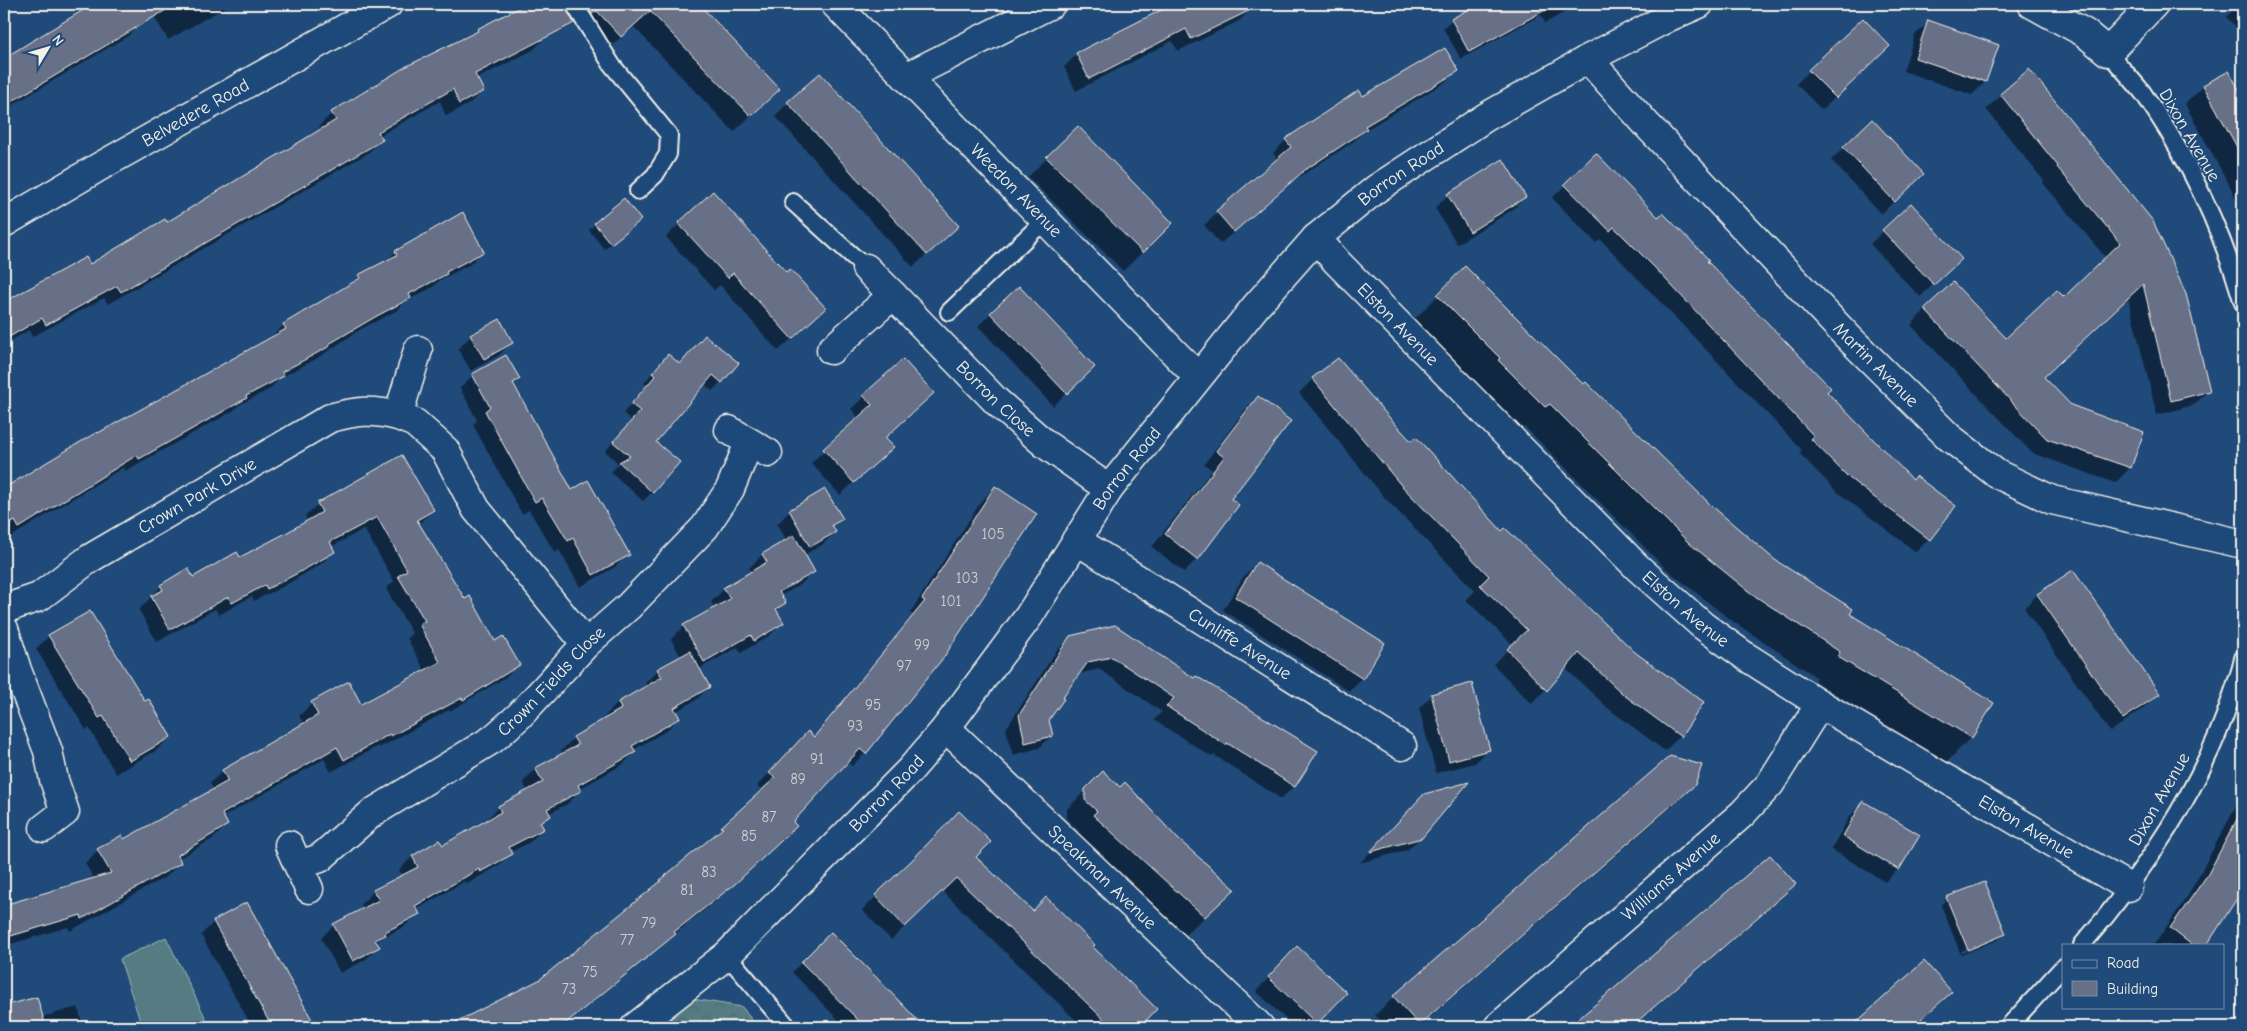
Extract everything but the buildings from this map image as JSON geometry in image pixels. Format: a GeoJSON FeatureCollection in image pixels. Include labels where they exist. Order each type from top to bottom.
{"type":"FeatureCollection","features":[{"type":"Feature","properties":{"kind":"street","name":"Belvedere Road"},"geometry":{"type":"LineString","coordinates":[[4,223],[150,138],[388,4]]}},
{"type":"Feature","properties":{"kind":"street","name":"Weedon Avenue"},"geometry":{"type":"LineString","coordinates":[[835,4],[1198,377]]}},
{"type":"Feature","properties":{"kind":"street"},"geometry":{"type":"LineString","coordinates":[[906,77],[1051,4]]}},
{"type":"Feature","properties":{"kind":"street","name":"Borron Road"},"geometry":{"type":"LineString","coordinates":[[635,1027],[727,956],[872,810],[946,728],[1029,616],[1109,489],[1295,259],[1316,238],[1376,189],[1486,118],[1588,59],[1669,17],[1699,4]]}},
{"type":"Feature","properties":{"kind":"street"},"geometry":{"type":"LineString","coordinates":[[2032,4],[2085,33],[2108,52],[2154,4]]}},
{"type":"Feature","properties":{"kind":"street","name":"Martin Avenue"},"geometry":{"type":"LineString","coordinates":[[1588,59],[1641,119],[1847,336],[1949,437],[1989,469],[2052,500],[2243,544]]}},
{"type":"Feature","properties":{"kind":"street","name":"Elston Avenue"},"geometry":{"type":"LineString","coordinates":[[1316,238],[1637,567],[1702,626],[1820,704],[2128,887]]}},
{"type":"Feature","properties":{"kind":"street","name":"Borron Close"},"geometry":{"type":"LineString","coordinates":[[866,268],[996,401],[1045,444],[1109,489]]}},
{"type":"Feature","properties":{"kind":"street"},"geometry":{"type":"LineString","coordinates":[[831,350],[893,295]]}},
{"type":"Feature","properties":{"kind":"street"},"geometry":{"type":"LineString","coordinates":[[398,416],[418,350]]}},
{"type":"Feature","properties":{"kind":"street","name":"Crown Park Drive"},"geometry":{"type":"LineString","coordinates":[[4,608],[39,597],[89,560],[330,418],[355,411],[381,411],[415,424],[445,450],[476,509],[586,644]]}},
{"type":"Feature","properties":{"kind":"street","name":"Crown Fields Close"},"geometry":{"type":"LineString","coordinates":[[299,866],[320,858],[372,813],[493,739],[519,716],[586,644],[629,606],[705,527],[730,489],[749,442]]}},
{"type":"Feature","properties":{"kind":"street","name":"Cunliffe Avenue"},"geometry":{"type":"LineString","coordinates":[[1076,540],[1402,746]]}},
{"type":"Feature","properties":{"kind":"street"},"geometry":{"type":"LineString","coordinates":[[4,628],[17,670],[48,751],[54,780],[76,809],[44,828]]}},
{"type":"Feature","properties":{"kind":"street","name":"Williams Avenue"},"geometry":{"type":"LineString","coordinates":[[1498,1027],[1742,814],[1770,784],[1820,704]]}},
{"type":"Feature","properties":{"kind":"street","name":"Speakman Avenue"},"geometry":{"type":"LineString","coordinates":[[946,728],[1260,1027]]}},
{"type":"Feature","properties":{"kind":"lane"},"geometry":{"type":"LineString","coordinates":[[574,4],[612,65],[669,135],[668,154],[655,176],[638,191]]}},
{"type":"Feature","properties":{"kind":"lane","name":"Dixon Avenue"},"geometry":{"type":"LineString","coordinates":[[2108,52],[2142,92],[2171,135],[2197,183],[2220,233],[2243,303]]}},
{"type":"Feature","properties":{"kind":"lane","name":"Borron Close"},"geometry":{"type":"LineString","coordinates":[[793,202],[866,268]]}},
{"type":"Feature","properties":{"kind":"lane"},"geometry":{"type":"LineString","coordinates":[[949,312],[1046,219]]}},
{"type":"Feature","properties":{"kind":"lane","name":"Dixon Avenue"},"geometry":{"type":"LineString","coordinates":[[2083,944],[2128,887],[2151,854],[2187,795],[2221,729],[2243,658]]}},
{"type":"Feature","properties":{"kind":"lane"},"geometry":{"type":"LineString","coordinates":[[727,956],[788,1027]]}},
{"type":"Feature","properties":{"kind":"lane"},"geometry":{"type":"LineString","coordinates":[[2008,1027],[2062,968]]}},
{"type":"Feature","properties":{"kind":"green space"},"geometry":{"type":"Polygon","coordinates":[[[166,937],[210,1027],[142,1027],[120,959],[166,937]]]}},
{"type":"Feature","properties":{"kind":"green space"},"geometry":{"type":"Polygon","coordinates":[[[693,999],[742,1007],[757,1027],[655,1027],[693,999]]]}}]}
